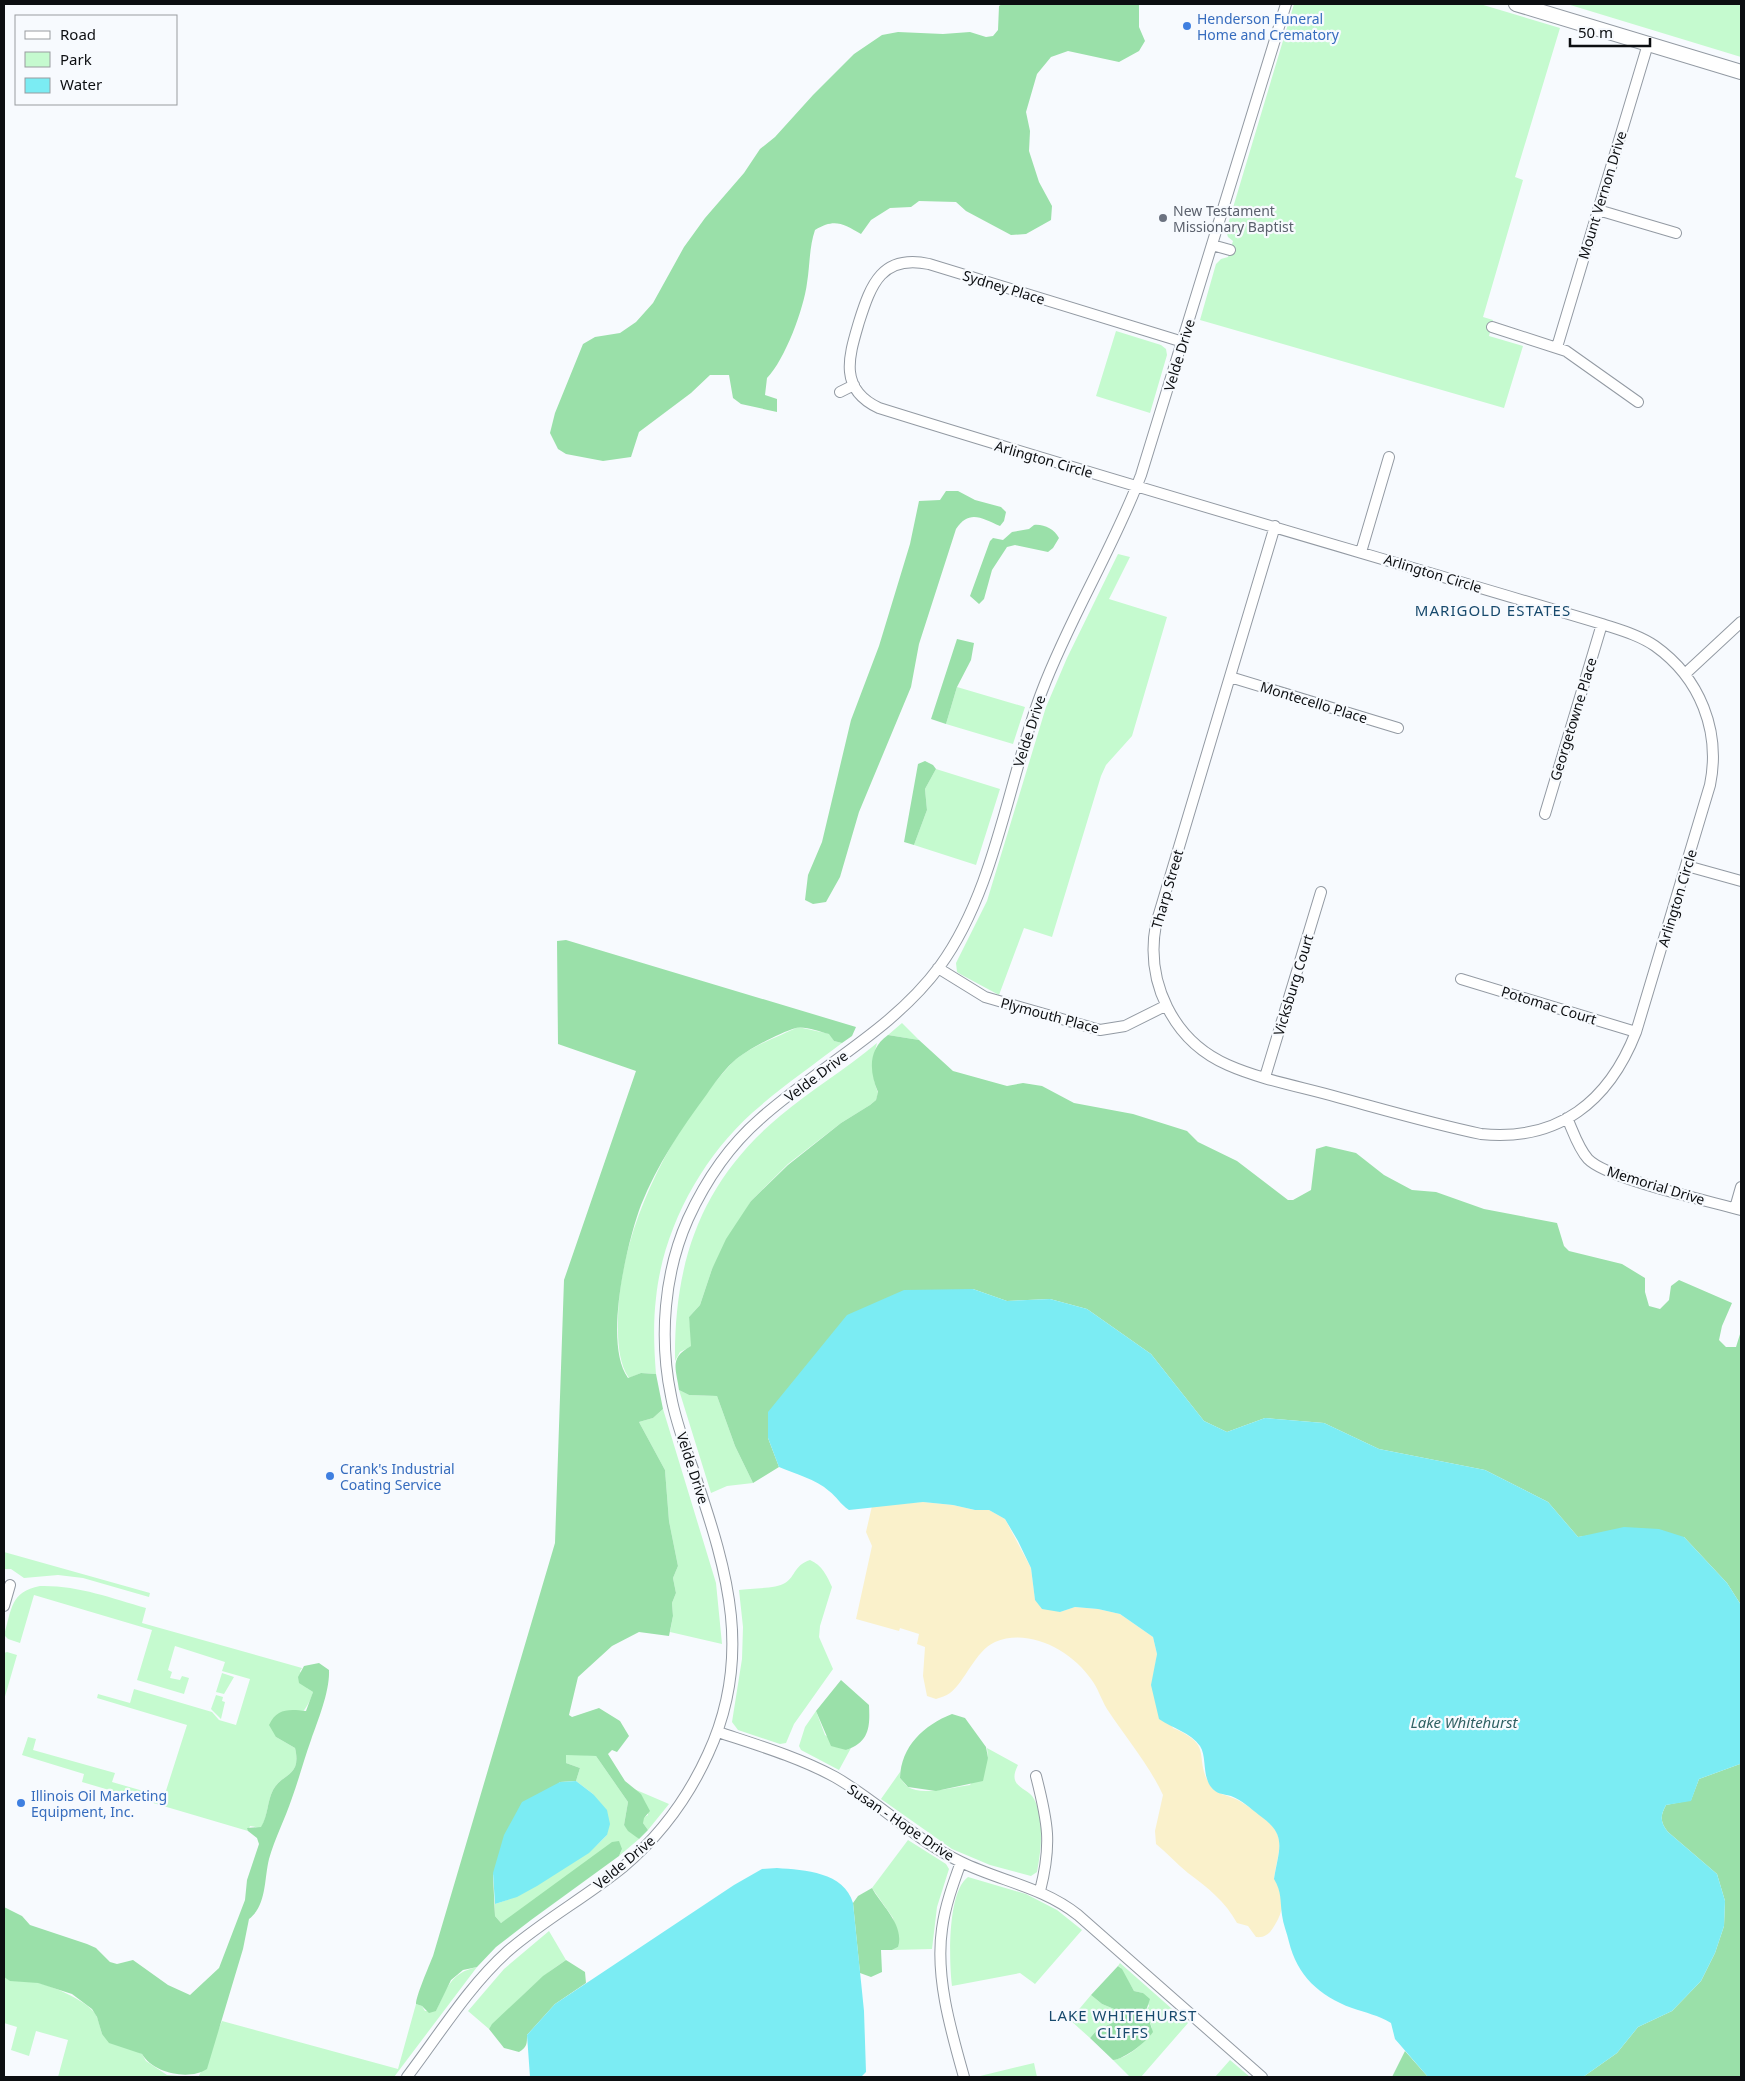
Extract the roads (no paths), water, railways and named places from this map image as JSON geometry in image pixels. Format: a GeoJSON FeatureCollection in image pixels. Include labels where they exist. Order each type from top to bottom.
{"type":"FeatureCollection","features":[{"type":"Feature","properties":{"kind":"main road"},"geometry":{"type":"LineString","coordinates":[[1516,4],[1741,72]]}},
{"type":"Feature","properties":{"kind":"street","name":"Velde Drive"},"geometry":{"type":"LineString","coordinates":[[407,2077],[475,1987],[501,1958],[534,1930],[624,1866],[662,1829],[695,1781],[718,1732],[730,1677],[733,1647],[732,1620],[721,1556],[676,1418],[667,1373],[666,1306],[676,1253],[695,1205],[711,1177],[734,1146],[757,1121],[897,1014],[938,968],[958,938],[978,896],[1043,687],[1138,485],[1286,4]]}},
{"type":"Feature","properties":{"kind":"street","name":"Mount Vernon Drive"},"geometry":{"type":"LineString","coordinates":[[1557,347],[1648,44]]}},
{"type":"Feature","properties":{"kind":"street"},"geometry":{"type":"LineString","coordinates":[[1598,210],[1676,233]]}},
{"type":"Feature","properties":{"kind":"street"},"geometry":{"type":"LineString","coordinates":[[1212,245],[1230,250]]}},
{"type":"Feature","properties":{"kind":"street","name":"Sydney Place"},"geometry":{"type":"LineString","coordinates":[[854,385],[848,364],[871,288],[880,276],[899,264],[914,262],[929,264],[1183,342]]}},
{"type":"Feature","properties":{"kind":"street"},"geometry":{"type":"LineString","coordinates":[[1492,327],[1557,347],[1578,358],[1638,402]]}},
{"type":"Feature","properties":{"kind":"street"},"geometry":{"type":"LineString","coordinates":[[840,392],[854,385]]}},
{"type":"Feature","properties":{"kind":"street","name":"Arlington Circle"},"geometry":{"type":"LineString","coordinates":[[854,385],[865,400],[879,408],[1036,458],[1138,485],[1633,634],[1669,658],[1685,674],[1703,704],[1710,725],[1713,749],[1711,779],[1636,1032],[1623,1063],[1611,1080],[1590,1103],[1566,1118]]}},
{"type":"Feature","properties":{"kind":"street"},"geometry":{"type":"LineString","coordinates":[[1361,552],[1389,457]]}},
{"type":"Feature","properties":{"kind":"street","name":"Tharp Street"},"geometry":{"type":"LineString","coordinates":[[1275,526],[1155,930],[1154,970],[1165,1006],[1186,1035],[1211,1056],[1228,1065],[1265,1077],[1481,1134],[1504,1135],[1526,1133],[1566,1118]]}},
{"type":"Feature","properties":{"kind":"street"},"geometry":{"type":"LineString","coordinates":[[1685,674],[1741,622]]}},
{"type":"Feature","properties":{"kind":"street","name":"Georgetowne Place"},"geometry":{"type":"LineString","coordinates":[[1545,814],[1602,624]]}},
{"type":"Feature","properties":{"kind":"street","name":"Montecello Place"},"geometry":{"type":"LineString","coordinates":[[1230,676],[1398,728]]}},
{"type":"Feature","properties":{"kind":"street"},"geometry":{"type":"LineString","coordinates":[[1686,866],[1741,882]]}},
{"type":"Feature","properties":{"kind":"street","name":"Vicksburg Court"},"geometry":{"type":"LineString","coordinates":[[1265,1077],[1321,892]]}},
{"type":"Feature","properties":{"kind":"street","name":"Plymouth Place"},"geometry":{"type":"LineString","coordinates":[[938,968],[985,997],[1100,1030],[1125,1026],[1165,1006]]}},
{"type":"Feature","properties":{"kind":"street","name":"Potomac Court"},"geometry":{"type":"LineString","coordinates":[[1461,979],[1636,1032]]}},
{"type":"Feature","properties":{"kind":"street","name":"Memorial Drive"},"geometry":{"type":"LineString","coordinates":[[1566,1118],[1582,1151],[1597,1166],[1642,1183],[1738,1209]]}},
{"type":"Feature","properties":{"kind":"street"},"geometry":{"type":"LineString","coordinates":[[1738,1209],[1741,1187]]}},
{"type":"Feature","properties":{"kind":"street"},"geometry":{"type":"LineString","coordinates":[[4,1606],[10,1585]]}},
{"type":"Feature","properties":{"kind":"street","name":"Susan - Hope Drive"},"geometry":{"type":"LineString","coordinates":[[718,1732],[796,1759],[835,1777],[915,1834],[961,1862],[1040,1892],[1078,1915],[1262,2077]]}},
{"type":"Feature","properties":{"kind":"street"},"geometry":{"type":"LineString","coordinates":[[1036,1776],[1049,1834],[1047,1864],[1040,1892]]}},
{"type":"Feature","properties":{"kind":"street"},"geometry":{"type":"LineString","coordinates":[[961,1862],[943,1921],[941,1956],[951,2027],[964,2077]]}},
{"type":"Feature","properties":{"kind":"water","name":"Lake Whitehurst"},"geometry":{"type":"Polygon","coordinates":[[[973,1289],[1007,1301],[1050,1299],[1087,1309],[1151,1354],[1204,1421],[1227,1432],[1265,1418],[1324,1423],[1379,1449],[1485,1470],[1548,1502],[1578,1537],[1624,1527],[1659,1529],[1684,1537],[1727,1583],[1741,1605],[1741,1760],[1740,1764],[1699,1779],[1691,1801],[1666,1805],[1663,1812],[1662,1822],[1668,1832],[1717,1874],[1725,1901],[1724,1926],[1715,1953],[1701,1981],[1672,2011],[1638,2027],[1617,2053],[1583,2077],[1428,2077],[1395,2039],[1391,2023],[1329,1997],[1311,1983],[1298,1965],[1284,1925],[1280,1892],[1274,1879],[1279,1850],[1278,1836],[1268,1822],[1246,1804],[1231,1796],[1215,1791],[1206,1777],[1200,1746],[1186,1734],[1159,1719],[1151,1685],[1157,1654],[1153,1637],[1120,1614],[1098,1609],[1075,1607],[1060,1612],[1042,1609],[1035,1600],[1031,1568],[1018,1541],[1005,1519],[989,1510],[975,1510],[953,1505],[923,1502],[849,1510],[832,1493],[818,1483],[779,1467],[768,1438],[768,1412],[847,1315],[904,1290],[973,1289]]]}},
{"type":"Feature","properties":{"kind":"water"},"geometry":{"type":"Polygon","coordinates":[[[576,1781],[593,1794],[607,1810],[610,1824],[607,1835],[589,1853],[537,1886],[517,1897],[495,1904],[493,1873],[504,1835],[522,1802],[560,1782],[576,1781]]]}},
{"type":"Feature","properties":{"kind":"water"},"geometry":{"type":"Polygon","coordinates":[[[777,1868],[811,1872],[832,1879],[848,1893],[853,1903],[864,2011],[866,2072],[861,2077],[530,2077],[527,2035],[555,2004],[734,1885],[762,1869],[777,1868]]]}},
{"type":"Feature","properties":{"kind":"place","name":"Henderson Funeral Home and Crematory"},"geometry":{"type":"Point","coordinates":[1187,26]}},
{"type":"Feature","properties":{"kind":"place","name":"New Testament Missionary Baptist"},"geometry":{"type":"Point","coordinates":[1163,218]}},
{"type":"Feature","properties":{"kind":"place","name":"Crank's Industrial Coating Service"},"geometry":{"type":"Point","coordinates":[330,1476]}},
{"type":"Feature","properties":{"kind":"place","name":"Illinois Oil Marketing Equipment, Inc."},"geometry":{"type":"Point","coordinates":[21,1803]}},
{"type":"Feature","properties":{"kind":"district","name":"MARIGOLD ESTATES"},"geometry":{"type":"Point","coordinates":[1493,610]}},
{"type":"Feature","properties":{"kind":"district","name":"LAKE WHITEHURST CLIFFS"},"geometry":{"type":"Point","coordinates":[1123,2024]}}]}
